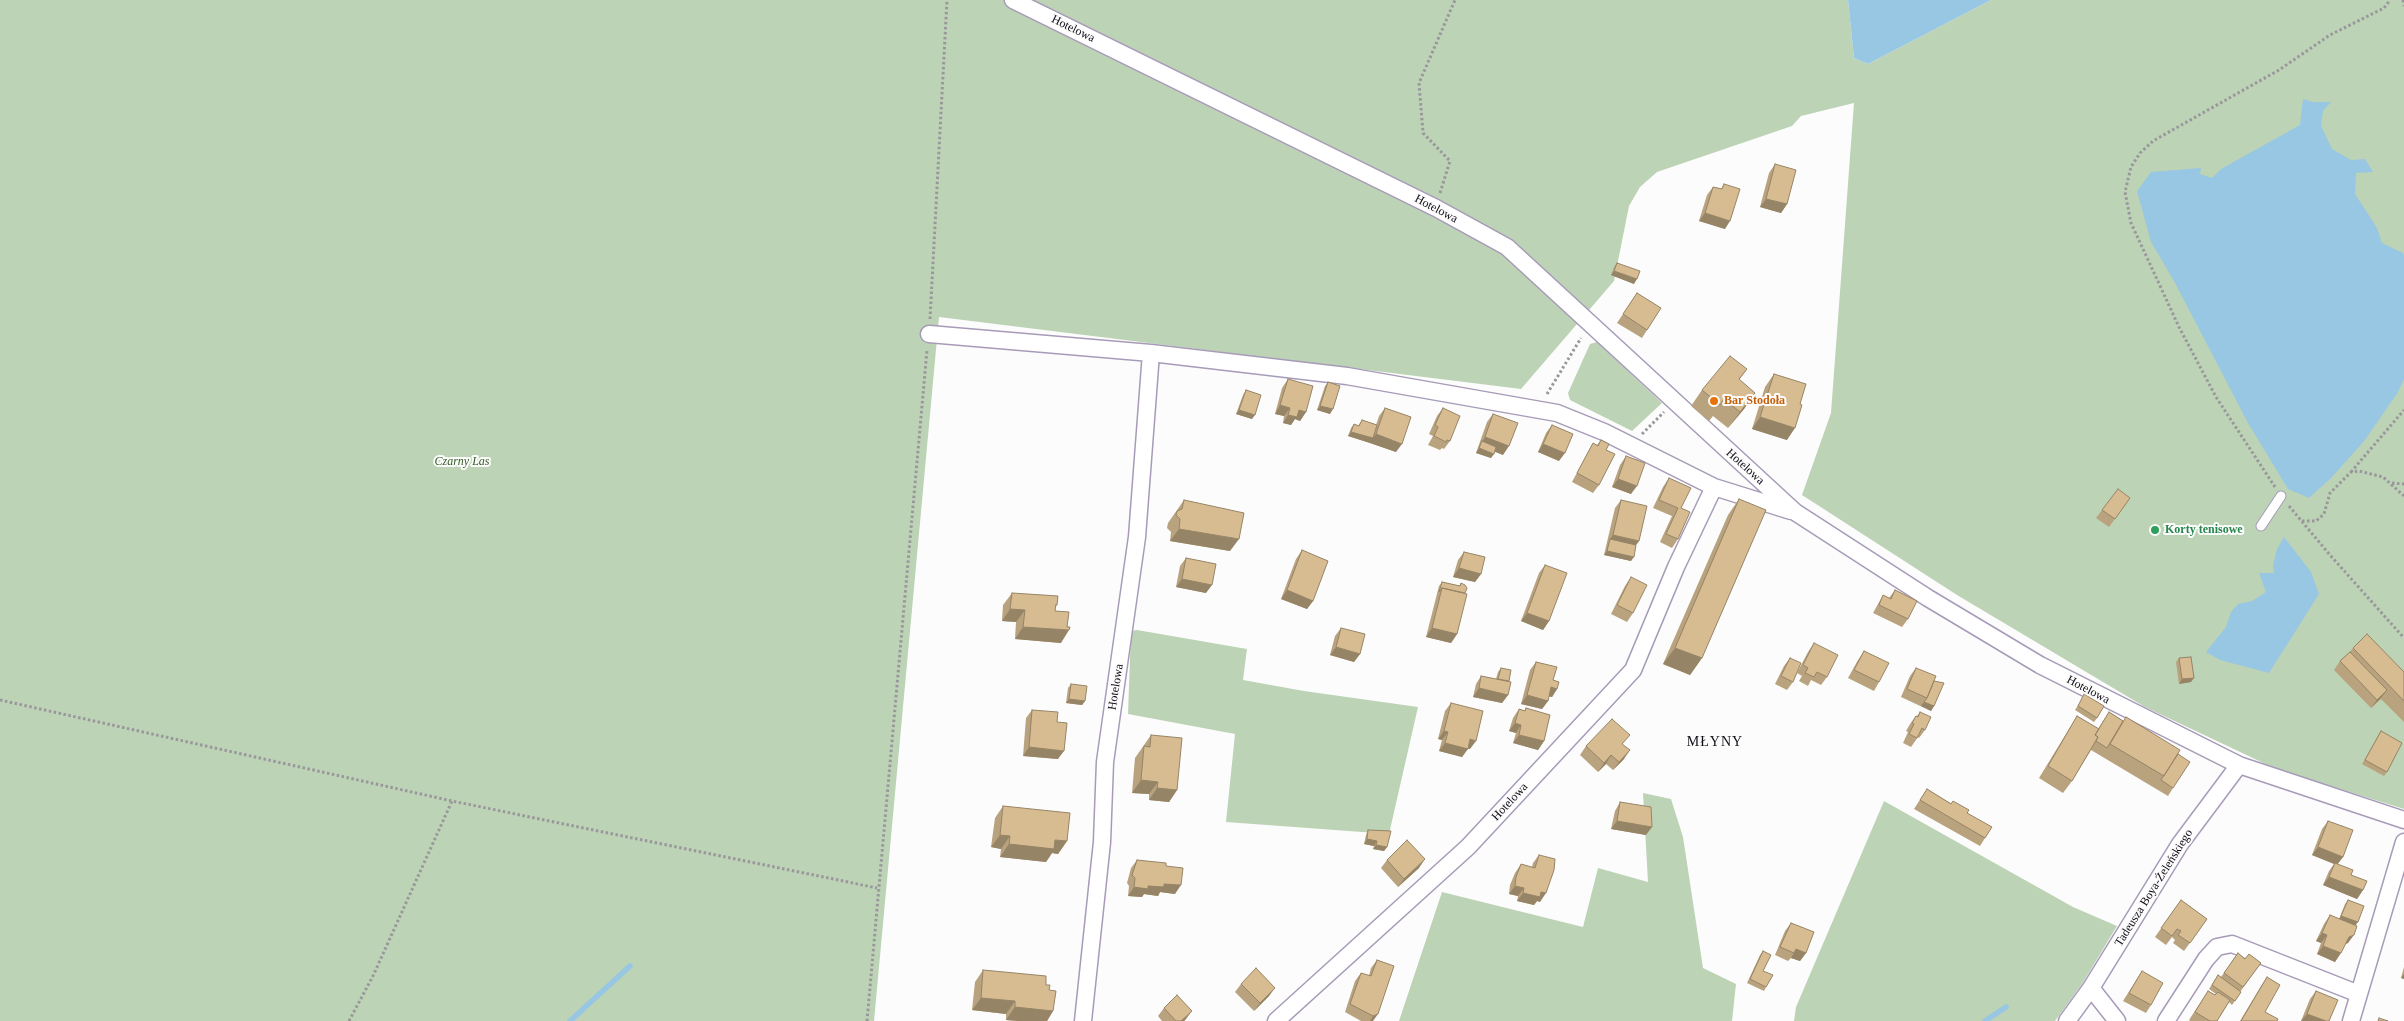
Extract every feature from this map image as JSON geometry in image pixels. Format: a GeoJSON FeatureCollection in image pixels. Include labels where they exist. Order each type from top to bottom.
{"type":"FeatureCollection","features":[{"type":"Feature","properties":{"kind":"street","name":"Hotelowa"},"geometry":{"type":"LineString","coordinates":[[1013,0],[1436,208],[1507,247],[1795,512],[1928,598],[2040,665],[2239,766],[2404,820]]}},
{"type":"Feature","properties":{"kind":"street","name":"Hotelowa"},"geometry":{"type":"LineString","coordinates":[[929,334],[1151,353],[1347,376],[1539,410],[1576,420],[1714,487],[1795,512]]}},
{"type":"Feature","properties":{"kind":"street","name":"Hotelowa"},"geometry":{"type":"LineString","coordinates":[[1083,1021],[1102,842],[1105,762],[1137,537],[1151,353]]}},
{"type":"Feature","properties":{"kind":"street","name":"Hotelowa"},"geometry":{"type":"LineString","coordinates":[[1276,1021],[1468,847],[1633,670],[1676,567],[1714,487]]}},
{"type":"Feature","properties":{"kind":"street","name":"Tadeusza Boya-Żeleńskiego"},"geometry":{"type":"LineString","coordinates":[[2067,1021],[2091,988],[2180,844],[2239,766]]}},
{"type":"Feature","properties":{"kind":"street"},"geometry":{"type":"LineString","coordinates":[[2351,1021],[2404,842]]}},
{"type":"Feature","properties":{"kind":"street"},"geometry":{"type":"LineString","coordinates":[[2166,1021],[2206,959],[2217,947],[2232,944],[2359,994]]}},
{"type":"Feature","properties":{"kind":"street"},"geometry":{"type":"LineString","coordinates":[[2091,988],[2116,1021]]}},
{"type":"Feature","properties":{"kind":"lane"},"geometry":{"type":"LineString","coordinates":[[2261,526],[2281,496]]}},
{"type":"Feature","properties":{"kind":"path"},"geometry":{"type":"LineString","coordinates":[[867,1021],[929,334],[947,0]]}},
{"type":"Feature","properties":{"kind":"path"},"geometry":{"type":"LineString","coordinates":[[1436,208],[1450,161],[1423,133],[1419,83],[1455,0]]}},
{"type":"Feature","properties":{"kind":"path"},"geometry":{"type":"LineString","coordinates":[[2390,0],[2384,8],[2330,35],[2279,70],[2153,141],[2140,153],[2131,167],[2125,192],[2132,223],[2148,264],[2216,397],[2281,496],[2404,638]]}},
{"type":"Feature","properties":{"kind":"path"},"geometry":{"type":"LineString","coordinates":[[2403,0],[2404,6]]}},
{"type":"Feature","properties":{"kind":"path"},"geometry":{"type":"LineString","coordinates":[[1539,410],[1564,362],[1590,325]]}},
{"type":"Feature","properties":{"kind":"path"},"geometry":{"type":"LineString","coordinates":[[1632,446],[1673,401]]}},
{"type":"Feature","properties":{"kind":"path"},"geometry":{"type":"LineString","coordinates":[[2302,521],[2316,521],[2324,514],[2330,493],[2351,472],[2404,410]]}},
{"type":"Feature","properties":{"kind":"path"},"geometry":{"type":"LineString","coordinates":[[2351,472],[2359,471],[2383,477],[2404,496]]}},
{"type":"Feature","properties":{"kind":"path"},"geometry":{"type":"LineString","coordinates":[[2390,483],[2404,484]]}},
{"type":"Feature","properties":{"kind":"path"},"geometry":{"type":"LineString","coordinates":[[0,700],[452,801],[878,888]]}},
{"type":"Feature","properties":{"kind":"path"},"geometry":{"type":"LineString","coordinates":[[349,1021],[373,976],[452,801]]}},
{"type":"Feature","properties":{"kind":"green space","name":"Czarny Las"},"geometry":{"type":"Polygon","coordinates":[[[0,0],[1848,0],[1854,58],[1868,64],[1991,0],[2404,0],[2404,809],[2276,769],[2145,707],[1957,595],[1802,495],[1831,413],[1854,103],[1801,116],[1792,126],[1657,172],[1640,187],[1629,206],[1614,281],[1521,389],[939,317],[874,1021],[0,1021],[0,0]]]}},
{"type":"Feature","properties":{"kind":"green space"},"geometry":{"type":"Polygon","coordinates":[[[1597,342],[1662,403],[1632,431],[1570,400],[1568,393],[1590,344],[1597,342]]]}},
{"type":"Feature","properties":{"kind":"green space"},"geometry":{"type":"Polygon","coordinates":[[[1137,630],[1247,649],[1243,680],[1304,691],[1418,707],[1389,834],[1226,822],[1235,734],[1128,714],[1131,631],[1137,630]]]}},
{"type":"Feature","properties":{"kind":"green space"},"geometry":{"type":"Polygon","coordinates":[[[1643,793],[1671,799],[1683,837],[1703,968],[1736,984],[1732,1021],[1399,1021],[1442,892],[1583,927],[1598,868],[1648,882],[1643,793]]]}},
{"type":"Feature","properties":{"kind":"green space"},"geometry":{"type":"Polygon","coordinates":[[[1884,801],[2073,907],[2117,926],[2082,984],[2055,1021],[1794,1021],[1796,1007],[1884,801]]]}},
{"type":"Feature","properties":{"kind":"water"},"geometry":{"type":"Polygon","coordinates":[[[1848,0],[1991,0],[1868,64],[1854,58],[1848,0]]]}},
{"type":"Feature","properties":{"kind":"water"},"geometry":{"type":"Polygon","coordinates":[[[2303,99],[2313,102],[2331,102],[2323,111],[2321,126],[2332,149],[2351,160],[2365,159],[2373,172],[2356,173],[2355,194],[2377,228],[2382,243],[2403,253],[2404,256],[2404,379],[2398,392],[2365,440],[2332,477],[2309,498],[2288,489],[2248,423],[2174,281],[2151,242],[2137,191],[2151,172],[2201,168],[2200,174],[2212,178],[2221,169],[2300,125],[2303,99]]]}},
{"type":"Feature","properties":{"kind":"water"},"geometry":{"type":"Polygon","coordinates":[[[2284,537],[2311,572],[2319,594],[2269,673],[2220,660],[2206,652],[2226,627],[2231,612],[2238,604],[2252,601],[2266,592],[2259,573],[2274,573],[2273,565],[2277,549],[2284,537]]]}},
{"type":"Feature","properties":{"kind":"building"},"geometry":{"type":"Polygon","coordinates":[[[1775,164],[1796,170],[1787,204],[1766,199],[1775,164]]]}},
{"type":"Feature","properties":{"kind":"building"},"geometry":{"type":"Polygon","coordinates":[[[1724,184],[1740,189],[1730,221],[1705,213],[1713,187],[1722,189],[1724,184]]]}},
{"type":"Feature","properties":{"kind":"building"},"geometry":{"type":"Polygon","coordinates":[[[1617,263],[1640,271],[1637,279],[1614,271],[1617,263]]]}},
{"type":"Feature","properties":{"kind":"building"},"geometry":{"type":"Polygon","coordinates":[[[1637,293],[1661,308],[1647,330],[1623,314],[1637,293]]]}},
{"type":"Feature","properties":{"kind":"building"},"geometry":{"type":"Polygon","coordinates":[[[1730,356],[1747,369],[1739,379],[1755,393],[1740,412],[1724,399],[1720,405],[1702,390],[1730,356]]]}},
{"type":"Feature","properties":{"kind":"building"},"geometry":{"type":"Polygon","coordinates":[[[1774,374],[1806,384],[1795,428],[1760,417],[1774,374]]]}},
{"type":"Feature","properties":{"kind":"building"},"geometry":{"type":"Polygon","coordinates":[[[1288,379],[1313,386],[1306,412],[1299,410],[1297,417],[1288,415],[1290,408],[1280,405],[1288,379]]]}},
{"type":"Feature","properties":{"kind":"building"},"geometry":{"type":"Polygon","coordinates":[[[1328,382],[1340,386],[1333,409],[1320,406],[1328,382]]]}},
{"type":"Feature","properties":{"kind":"building"},"geometry":{"type":"Polygon","coordinates":[[[1246,390],[1261,395],[1255,415],[1239,410],[1246,390]]]}},
{"type":"Feature","properties":{"kind":"building"},"geometry":{"type":"Polygon","coordinates":[[[1385,408],[1411,417],[1402,444],[1376,434],[1385,408]]]}},
{"type":"Feature","properties":{"kind":"building"},"geometry":{"type":"Polygon","coordinates":[[[1443,408],[1460,416],[1450,441],[1447,440],[1446,442],[1434,436],[1438,427],[1435,425],[1443,408]]]}},
{"type":"Feature","properties":{"kind":"building"},"geometry":{"type":"Polygon","coordinates":[[[1493,414],[1518,423],[1509,446],[1485,437],[1493,414]]]}},
{"type":"Feature","properties":{"kind":"building"},"geometry":{"type":"Polygon","coordinates":[[[1362,420],[1377,425],[1373,438],[1351,432],[1354,424],[1359,426],[1362,420]]]}},
{"type":"Feature","properties":{"kind":"building"},"geometry":{"type":"Polygon","coordinates":[[[1552,425],[1573,434],[1565,453],[1543,444],[1552,425]]]}},
{"type":"Feature","properties":{"kind":"building"},"geometry":{"type":"Polygon","coordinates":[[[1601,440],[1609,444],[1606,450],[1615,454],[1599,485],[1577,473],[1593,443],[1598,446],[1601,440]]]}},
{"type":"Feature","properties":{"kind":"building"},"geometry":{"type":"Polygon","coordinates":[[[1482,441],[1496,447],[1494,454],[1479,448],[1482,441]]]}},
{"type":"Feature","properties":{"kind":"building"},"geometry":{"type":"Polygon","coordinates":[[[1626,456],[1645,463],[1637,486],[1618,479],[1626,456]]]}},
{"type":"Feature","properties":{"kind":"building"},"geometry":{"type":"Polygon","coordinates":[[[1669,478],[1691,488],[1681,508],[1690,512],[1678,539],[1666,534],[1678,508],[1659,500],[1669,478]]]}},
{"type":"Feature","properties":{"kind":"building"},"geometry":{"type":"Polygon","coordinates":[[[2118,489],[2130,498],[2115,519],[2102,510],[2118,489]]]}},
{"type":"Feature","properties":{"kind":"building"},"geometry":{"type":"Polygon","coordinates":[[[1739,499],[1766,510],[1702,658],[1675,648],[1739,499]]]}},
{"type":"Feature","properties":{"kind":"building"},"geometry":{"type":"Polygon","coordinates":[[[1184,500],[1244,513],[1239,539],[1179,529],[1180,519],[1176,515],[1177,511],[1182,509],[1184,500]]]}},
{"type":"Feature","properties":{"kind":"building"},"geometry":{"type":"Polygon","coordinates":[[[1621,500],[1647,506],[1639,541],[1613,535],[1621,500]]]}},
{"type":"Feature","properties":{"kind":"building"},"geometry":{"type":"Polygon","coordinates":[[[1610,539],[1636,545],[1634,557],[1607,551],[1610,539]]]}},
{"type":"Feature","properties":{"kind":"building"},"geometry":{"type":"Polygon","coordinates":[[[1302,550],[1328,561],[1313,601],[1287,590],[1302,550]]]}},
{"type":"Feature","properties":{"kind":"building"},"geometry":{"type":"Polygon","coordinates":[[[1464,552],[1485,557],[1481,574],[1459,568],[1464,552]]]}},
{"type":"Feature","properties":{"kind":"building"},"geometry":{"type":"Polygon","coordinates":[[[1186,558],[1216,564],[1212,585],[1182,579],[1186,558]]]}},
{"type":"Feature","properties":{"kind":"building"},"geometry":{"type":"Polygon","coordinates":[[[1545,565],[1567,573],[1549,621],[1527,613],[1545,565]]]}},
{"type":"Feature","properties":{"kind":"building"},"geometry":{"type":"Polygon","coordinates":[[[1631,577],[1647,585],[1633,613],[1617,605],[1631,577]]]}},
{"type":"Feature","properties":{"kind":"building"},"geometry":{"type":"Polygon","coordinates":[[[1442,582],[1460,586],[1461,583],[1467,588],[1465,593],[1442,588],[1439,592],[1442,582]]]}},
{"type":"Feature","properties":{"kind":"building"},"geometry":{"type":"Polygon","coordinates":[[[1442,588],[1467,594],[1457,634],[1432,628],[1442,588]]]}},
{"type":"Feature","properties":{"kind":"building"},"geometry":{"type":"Polygon","coordinates":[[[1895,590],[1917,601],[1908,619],[1879,605],[1883,595],[1891,599],[1895,590]]]}},
{"type":"Feature","properties":{"kind":"building"},"geometry":{"type":"Polygon","coordinates":[[[1012,593],[1058,596],[1055,611],[1069,612],[1067,627],[1070,627],[1069,630],[1023,627],[1025,610],[1010,609],[1012,593]]]}},
{"type":"Feature","properties":{"kind":"building"},"geometry":{"type":"Polygon","coordinates":[[[1341,628],[1365,634],[1360,654],[1336,647],[1341,628]]]}},
{"type":"Feature","properties":{"kind":"building"},"geometry":{"type":"Polygon","coordinates":[[[2367,634],[2404,672],[2404,701],[2353,648],[2367,634]]]}},
{"type":"Feature","properties":{"kind":"building"},"geometry":{"type":"Polygon","coordinates":[[[1814,643],[1838,655],[1827,677],[1817,672],[1814,677],[1805,673],[1808,668],[1803,665],[1814,643]]]}},
{"type":"Feature","properties":{"kind":"building"},"geometry":{"type":"Polygon","coordinates":[[[1864,651],[1889,663],[1879,682],[1854,670],[1864,651]]]}},
{"type":"Feature","properties":{"kind":"building"},"geometry":{"type":"Polygon","coordinates":[[[2350,652],[2387,690],[2377,700],[2340,661],[2350,652]]]}},
{"type":"Feature","properties":{"kind":"building"},"geometry":{"type":"Polygon","coordinates":[[[2191,657],[2194,678],[2182,679],[2179,658],[2191,657]]]}},
{"type":"Feature","properties":{"kind":"building"},"geometry":{"type":"Polygon","coordinates":[[[1790,658],[1801,663],[1793,682],[1781,676],[1790,658]]]}},
{"type":"Feature","properties":{"kind":"building"},"geometry":{"type":"Polygon","coordinates":[[[1536,662],[1557,667],[1553,680],[1559,682],[1557,689],[1551,687],[1548,701],[1527,695],[1536,662]]]}},
{"type":"Feature","properties":{"kind":"building"},"geometry":{"type":"Polygon","coordinates":[[[1501,668],[1511,670],[1509,681],[1498,679],[1501,668]]]}},
{"type":"Feature","properties":{"kind":"building"},"geometry":{"type":"Polygon","coordinates":[[[1916,668],[1936,676],[1927,698],[1907,689],[1916,668]]]}},
{"type":"Feature","properties":{"kind":"building"},"geometry":{"type":"Polygon","coordinates":[[[1481,676],[1511,682],[1508,695],[1479,688],[1481,676]]]}},
{"type":"Feature","properties":{"kind":"building"},"geometry":{"type":"Polygon","coordinates":[[[1934,681],[1944,683],[1934,706],[1924,702],[1934,681]]]}},
{"type":"Feature","properties":{"kind":"building"},"geometry":{"type":"Polygon","coordinates":[[[1071,684],[1087,686],[1085,701],[1069,699],[1071,684]]]}},
{"type":"Feature","properties":{"kind":"building"},"geometry":{"type":"Polygon","coordinates":[[[2084,694],[2104,706],[2097,718],[2078,706],[2084,694]]]}},
{"type":"Feature","properties":{"kind":"building"},"geometry":{"type":"Polygon","coordinates":[[[1451,703],[1483,711],[1476,741],[1470,739],[1468,749],[1445,743],[1448,732],[1444,731],[1451,703]]]}},
{"type":"Feature","properties":{"kind":"building"},"geometry":{"type":"Polygon","coordinates":[[[1526,708],[1550,715],[1544,741],[1519,735],[1521,725],[1515,723],[1519,709],[1525,711],[1526,708]]]}},
{"type":"Feature","properties":{"kind":"building"},"geometry":{"type":"Polygon","coordinates":[[[1032,710],[1058,712],[1057,722],[1067,723],[1064,751],[1029,747],[1032,710]]]}},
{"type":"Feature","properties":{"kind":"building"},"geometry":{"type":"Polygon","coordinates":[[[1920,712],[1931,717],[1925,730],[1922,728],[1917,738],[1909,734],[1914,724],[1912,723],[1920,712]]]}},
{"type":"Feature","properties":{"kind":"building"},"geometry":{"type":"Polygon","coordinates":[[[2109,712],[2123,721],[2107,748],[2096,741],[2098,737],[2095,735],[2109,712]]]}},
{"type":"Feature","properties":{"kind":"building"},"geometry":{"type":"Polygon","coordinates":[[[2077,716],[2099,729],[2095,735],[2098,737],[2072,781],[2048,766],[2077,716]]]}},
{"type":"Feature","properties":{"kind":"building"},"geometry":{"type":"Polygon","coordinates":[[[2126,717],[2180,750],[2164,776],[2110,744],[2126,717]]]}},
{"type":"Feature","properties":{"kind":"building"},"geometry":{"type":"Polygon","coordinates":[[[1612,719],[1630,735],[1622,744],[1630,750],[1619,762],[1611,755],[1604,763],[1586,746],[1612,719]]]}},
{"type":"Feature","properties":{"kind":"building"},"geometry":{"type":"Polygon","coordinates":[[[2381,731],[2402,743],[2387,772],[2365,760],[2381,731]]]}},
{"type":"Feature","properties":{"kind":"building"},"geometry":{"type":"Polygon","coordinates":[[[1151,735],[1182,738],[1177,790],[1157,788],[1158,782],[1141,780],[1144,746],[1150,747],[1151,735]]]}},
{"type":"Feature","properties":{"kind":"building"},"geometry":{"type":"Polygon","coordinates":[[[2178,754],[2190,762],[2173,788],[2161,780],[2178,754]]]}},
{"type":"Feature","properties":{"kind":"building"},"geometry":{"type":"Polygon","coordinates":[[[1927,789],[1951,804],[1953,801],[1969,810],[1967,813],[1992,827],[1985,838],[1920,800],[1927,789]]]}},
{"type":"Feature","properties":{"kind":"building"},"geometry":{"type":"Polygon","coordinates":[[[1620,802],[1651,807],[1652,827],[1617,821],[1620,802]]]}},
{"type":"Feature","properties":{"kind":"building"},"geometry":{"type":"Polygon","coordinates":[[[1003,806],[1070,813],[1067,841],[1055,840],[1054,849],[1009,844],[1010,836],[1000,835],[1003,806]]]}},
{"type":"Feature","properties":{"kind":"building"},"geometry":{"type":"Polygon","coordinates":[[[2328,821],[2353,830],[2343,857],[2318,847],[2328,821]]]}},
{"type":"Feature","properties":{"kind":"building"},"geometry":{"type":"Polygon","coordinates":[[[1368,830],[1391,831],[1387,847],[1376,845],[1377,841],[1367,839],[1368,830]]]}},
{"type":"Feature","properties":{"kind":"building"},"geometry":{"type":"Polygon","coordinates":[[[1407,840],[1425,859],[1404,879],[1387,860],[1407,840]]]}},
{"type":"Feature","properties":{"kind":"building"},"geometry":{"type":"Polygon","coordinates":[[[1539,855],[1555,859],[1554,870],[1546,893],[1541,892],[1540,897],[1523,893],[1524,888],[1515,886],[1521,864],[1535,868],[1539,855]]]}},
{"type":"Feature","properties":{"kind":"building"},"geometry":{"type":"Polygon","coordinates":[[[1137,860],[1166,863],[1166,866],[1183,868],[1181,885],[1164,884],[1164,887],[1148,886],[1148,889],[1134,887],[1135,878],[1132,875],[1137,860]]]}},
{"type":"Feature","properties":{"kind":"building"},"geometry":{"type":"Polygon","coordinates":[[[2335,863],[2353,870],[2351,875],[2367,881],[2363,890],[2329,877],[2335,863]]]}},
{"type":"Feature","properties":{"kind":"building"},"geometry":{"type":"Polygon","coordinates":[[[2181,900],[2207,919],[2190,943],[2178,935],[2181,931],[2177,929],[2172,936],[2161,928],[2181,900]]]}},
{"type":"Feature","properties":{"kind":"building"},"geometry":{"type":"Polygon","coordinates":[[[2348,900],[2364,906],[2358,922],[2341,916],[2348,900]]]}},
{"type":"Feature","properties":{"kind":"building"},"geometry":{"type":"Polygon","coordinates":[[[2330,915],[2357,926],[2354,935],[2349,937],[2341,953],[2323,946],[2327,935],[2322,933],[2330,915]]]}},
{"type":"Feature","properties":{"kind":"building"},"geometry":{"type":"Polygon","coordinates":[[[1791,923],[1814,932],[1806,953],[1796,949],[1794,953],[1780,947],[1791,923]]]}},
{"type":"Feature","properties":{"kind":"building"},"geometry":{"type":"Polygon","coordinates":[[[1763,951],[1771,955],[1763,971],[1773,975],[1766,987],[1750,979],[1763,951]]]}},
{"type":"Feature","properties":{"kind":"building"},"geometry":{"type":"Polygon","coordinates":[[[2238,953],[2245,959],[2249,954],[2261,963],[2243,987],[2224,973],[2238,953]]]}},
{"type":"Feature","properties":{"kind":"building"},"geometry":{"type":"Polygon","coordinates":[[[1377,960],[1394,966],[1378,1014],[1373,1016],[1350,1004],[1361,973],[1371,976],[1377,960]]]}},
{"type":"Feature","properties":{"kind":"building"},"geometry":{"type":"Polygon","coordinates":[[[1256,968],[1275,988],[1260,1003],[1241,984],[1256,968]]]}},
{"type":"Feature","properties":{"kind":"building"},"geometry":{"type":"Polygon","coordinates":[[[983,970],[1046,976],[1046,985],[1050,985],[1049,990],[1056,991],[1053,1011],[1015,1007],[1015,1001],[981,998],[983,970]]]}},
{"type":"Feature","properties":{"kind":"building"},"geometry":{"type":"Polygon","coordinates":[[[2142,971],[2163,983],[2151,1005],[2129,993],[2142,971]]]}},
{"type":"Feature","properties":{"kind":"building"},"geometry":{"type":"Polygon","coordinates":[[[2218,975],[2241,992],[2235,1001],[2212,985],[2218,975]]]}},
{"type":"Feature","properties":{"kind":"building"},"geometry":{"type":"Polygon","coordinates":[[[2267,977],[2280,985],[2265,1012],[2278,1019],[2277,1021],[2241,1021],[2267,977]]]}},
{"type":"Feature","properties":{"kind":"building"},"geometry":{"type":"Polygon","coordinates":[[[2208,991],[2215,995],[2218,992],[2230,1000],[2217,1021],[2210,1021],[2195,1012],[2208,991]]]}},
{"type":"Feature","properties":{"kind":"building"},"geometry":{"type":"Polygon","coordinates":[[[2316,991],[2338,1000],[2329,1021],[2307,1014],[2316,991]]]}},
{"type":"Feature","properties":{"kind":"building"},"geometry":{"type":"Polygon","coordinates":[[[1177,995],[1192,1011],[1181,1021],[1176,1021],[1164,1008],[1177,995]]]}},
{"type":"Feature","properties":{"kind":"waterway"},"geometry":{"type":"LineString","coordinates":[[570,1021],[630,966]]}},
{"type":"Feature","properties":{"kind":"waterway"},"geometry":{"type":"LineString","coordinates":[[1985,1021],[2006,1007]]}},
{"type":"Feature","properties":{"kind":"place","name":"Bar Stodoła"},"geometry":{"type":"Point","coordinates":[1714,401]}},
{"type":"Feature","properties":{"kind":"place","name":"Korty tenisowe"},"geometry":{"type":"Point","coordinates":[2155,530]}},
{"type":"Feature","properties":{"kind":"district","name":"MŁYNY"},"geometry":{"type":"Point","coordinates":[1715,742]}}]}
